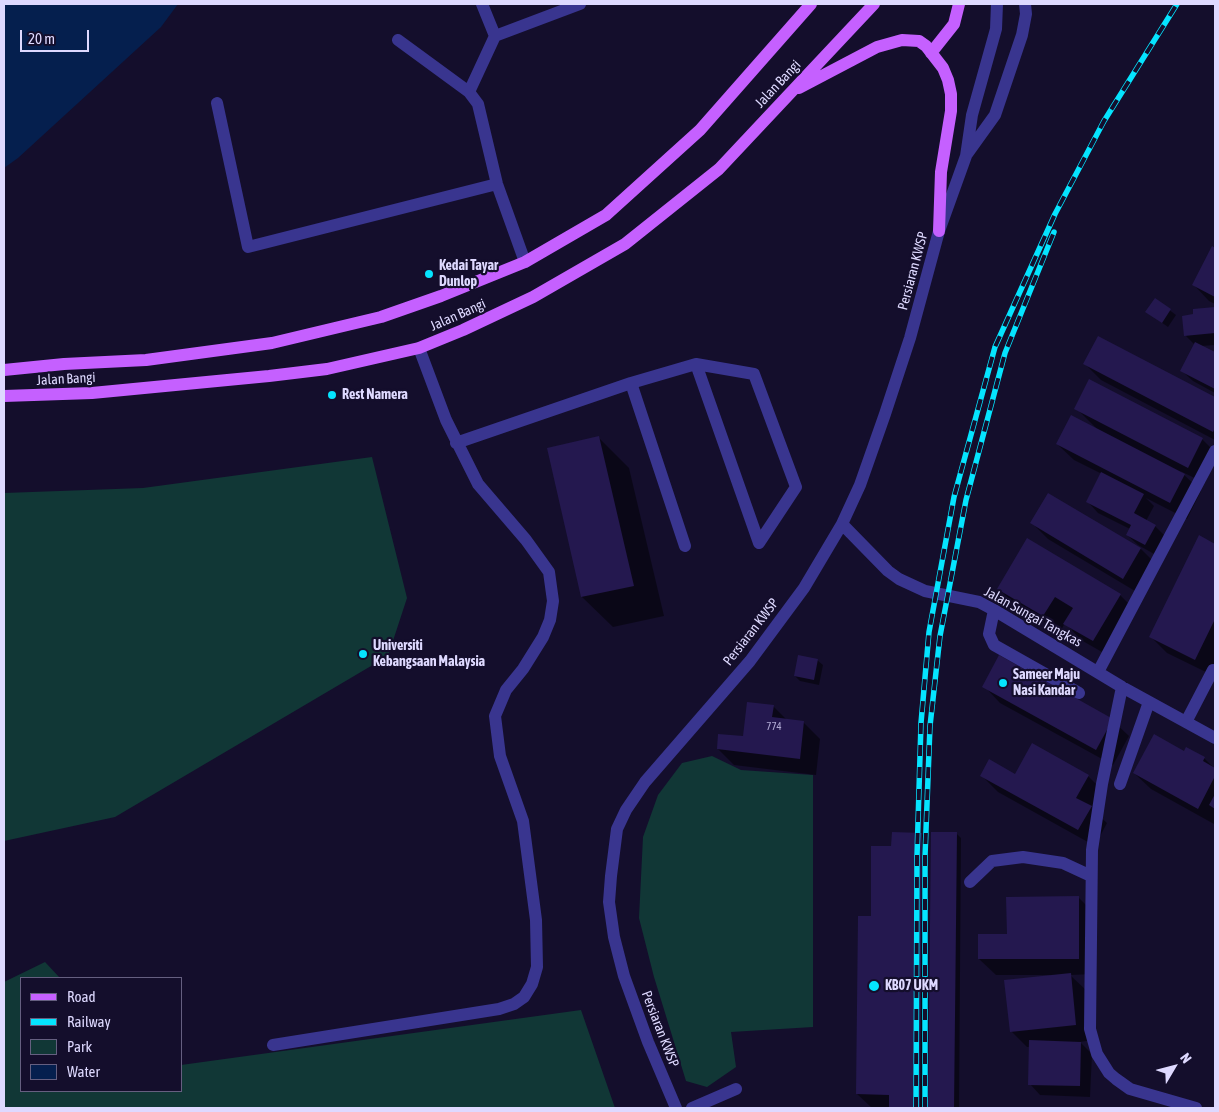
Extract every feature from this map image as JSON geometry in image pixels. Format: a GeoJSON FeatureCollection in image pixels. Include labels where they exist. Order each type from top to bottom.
{"type":"FeatureCollection","features":[{"type":"Feature","properties":{"kind":"main road","name":"Jalan Bangi"},"geometry":{"type":"LineString","coordinates":[[4,370],[64,364],[146,360],[272,343],[381,317],[441,296],[525,262],[606,215],[700,130],[811,4]]}},
{"type":"Feature","properties":{"kind":"main road","name":"Jalan Bangi"},"geometry":{"type":"LineString","coordinates":[[4,396],[92,393],[327,369],[419,348],[533,297],[625,244],[719,169],[874,4]]}},
{"type":"Feature","properties":{"kind":"main road"},"geometry":{"type":"LineString","coordinates":[[932,52],[954,24],[959,4]]}},
{"type":"Feature","properties":{"kind":"main road"},"geometry":{"type":"LineString","coordinates":[[790,94],[877,47],[902,40],[919,41],[926,46],[932,52],[948,80],[951,94],[942,172],[939,231]]}},
{"type":"Feature","properties":{"kind":"street"},"geometry":{"type":"LineString","coordinates":[[482,4],[495,36]]}},
{"type":"Feature","properties":{"kind":"street"},"geometry":{"type":"LineString","coordinates":[[469,92],[495,36],[580,4]]}},
{"type":"Feature","properties":{"kind":"street","name":"Persiaran KWSP"},"geometry":{"type":"LineString","coordinates":[[676,1108],[642,1026],[624,976],[614,937],[609,902],[617,829],[626,810],[645,782],[750,661],[804,588],[842,524],[860,485],[910,338],[939,231],[966,156],[972,115],[996,29],[997,4]]}},
{"type":"Feature","properties":{"kind":"street","name":"Persiaran KWSP"},"geometry":{"type":"LineString","coordinates":[[966,156],[995,115],[1022,35],[1026,4]]}},
{"type":"Feature","properties":{"kind":"street"},"geometry":{"type":"LineString","coordinates":[[398,40],[469,92],[478,104],[497,184],[525,262]]}},
{"type":"Feature","properties":{"kind":"street"},"geometry":{"type":"LineString","coordinates":[[217,103],[248,247],[497,184]]}},
{"type":"Feature","properties":{"kind":"street"},"geometry":{"type":"LineString","coordinates":[[273,1045],[500,1009],[514,1004],[524,997],[532,984],[536,967],[536,920],[523,821],[500,756],[495,716],[506,690],[523,669],[543,636],[550,620],[553,601],[549,572],[526,540],[478,484],[456,443],[419,348]]}},
{"type":"Feature","properties":{"kind":"street"},"geometry":{"type":"LineString","coordinates":[[456,443],[631,383],[696,364],[754,374],[796,487],[759,543],[696,364]]}},
{"type":"Feature","properties":{"kind":"street"},"geometry":{"type":"LineString","coordinates":[[631,383],[685,546]]}},
{"type":"Feature","properties":{"kind":"street"},"geometry":{"type":"LineString","coordinates":[[1098,672],[1215,451]]}},
{"type":"Feature","properties":{"kind":"street","name":"Jalan Sungai Tangkas"},"geometry":{"type":"LineString","coordinates":[[842,524],[888,571],[899,579],[925,591],[979,602],[1122,687],[1215,738]]}},
{"type":"Feature","properties":{"kind":"street"},"geometry":{"type":"LineString","coordinates":[[994,610],[990,634],[994,645],[1079,693]]}},
{"type":"Feature","properties":{"kind":"street"},"geometry":{"type":"LineString","coordinates":[[1186,722],[1213,670]]}},
{"type":"Feature","properties":{"kind":"street"},"geometry":{"type":"LineString","coordinates":[[1122,687],[1102,784],[1092,850],[1090,1029],[1097,1054],[1109,1073],[1130,1089],[1196,1108]]}},
{"type":"Feature","properties":{"kind":"street"},"geometry":{"type":"LineString","coordinates":[[1120,784],[1149,702]]}},
{"type":"Feature","properties":{"kind":"street"},"geometry":{"type":"LineString","coordinates":[[970,882],[992,861],[1023,857],[1063,863],[1091,876]]}},
{"type":"Feature","properties":{"kind":"street"},"geometry":{"type":"LineString","coordinates":[[692,1108],[736,1089]]}},
{"type":"Feature","properties":{"kind":"green space"},"geometry":{"type":"Polygon","coordinates":[[[372,457],[407,598],[388,656],[115,817],[4,841],[4,493],[143,488],[372,457]]]}},
{"type":"Feature","properties":{"kind":"green space"},"geometry":{"type":"Polygon","coordinates":[[[712,756],[741,770],[813,775],[813,1027],[731,1032],[736,1067],[707,1087],[686,1081],[654,977],[639,918],[643,837],[658,795],[682,763],[712,756]]]}},
{"type":"Feature","properties":{"kind":"green space"},"geometry":{"type":"Polygon","coordinates":[[[45,962],[59,977],[20,977],[20,1092],[182,1092],[182,1065],[581,1010],[615,1108],[4,1108],[4,982],[45,962]]]}},
{"type":"Feature","properties":{"kind":"water"},"geometry":{"type":"Polygon","coordinates":[[[4,4],[178,4],[161,27],[18,158],[4,168],[4,4]]]}},
{"type":"Feature","properties":{"kind":"building"},"geometry":{"type":"Polygon","coordinates":[[[1212,246],[1215,248],[1215,297],[1192,285],[1212,246]]]}},
{"type":"Feature","properties":{"kind":"building"},"geometry":{"type":"Polygon","coordinates":[[[1155,298],[1171,309],[1162,323],[1145,312],[1155,298]]]}},
{"type":"Feature","properties":{"kind":"building"},"geometry":{"type":"Polygon","coordinates":[[[1215,307],[1215,333],[1184,336],[1182,316],[1193,314],[1193,309],[1215,307]]]}},
{"type":"Feature","properties":{"kind":"building"},"geometry":{"type":"Polygon","coordinates":[[[1098,336],[1215,397],[1215,428],[1213,432],[1083,364],[1098,336]]]}},
{"type":"Feature","properties":{"kind":"building"},"geometry":{"type":"Polygon","coordinates":[[[1195,342],[1215,352],[1215,389],[1180,371],[1195,342]]]}},
{"type":"Feature","properties":{"kind":"building"},"geometry":{"type":"Polygon","coordinates":[[[1089,379],[1203,438],[1188,468],[1074,409],[1089,379]]]}},
{"type":"Feature","properties":{"kind":"building"},"geometry":{"type":"Polygon","coordinates":[[[1071,415],[1185,474],[1170,503],[1056,444],[1071,415]]]}},
{"type":"Feature","properties":{"kind":"building"},"geometry":{"type":"Polygon","coordinates":[[[599,436],[634,586],[581,597],[547,448],[599,436]]]}},
{"type":"Feature","properties":{"kind":"building"},"geometry":{"type":"Polygon","coordinates":[[[1101,472],[1144,494],[1134,513],[1156,525],[1145,545],[1126,535],[1131,525],[1086,502],[1101,472]]]}},
{"type":"Feature","properties":{"kind":"building"},"geometry":{"type":"Polygon","coordinates":[[[1048,493],[1141,548],[1123,579],[1030,523],[1048,493]]]}},
{"type":"Feature","properties":{"kind":"building"},"geometry":{"type":"Polygon","coordinates":[[[1199,535],[1215,544],[1215,619],[1195,660],[1149,637],[1199,535]]]}},
{"type":"Feature","properties":{"kind":"building"},"geometry":{"type":"Polygon","coordinates":[[[1027,538],[1121,594],[1093,641],[1063,624],[1073,608],[1055,597],[1043,616],[997,589],[1027,538]]]}},
{"type":"Feature","properties":{"kind":"building"},"geometry":{"type":"Polygon","coordinates":[[[798,655],[818,659],[814,680],[794,676],[798,655]]]}},
{"type":"Feature","properties":{"kind":"building"},"geometry":{"type":"Polygon","coordinates":[[[999,655],[1113,719],[1096,750],[982,687],[999,655]]]}},
{"type":"Feature","properties":{"kind":"building"},"geometry":{"type":"Polygon","coordinates":[[[747,702],[774,705],[772,717],[804,721],[800,759],[717,749],[718,734],[743,736],[747,702]]]}},
{"type":"Feature","properties":{"kind":"building"},"geometry":{"type":"Polygon","coordinates":[[[1154,734],[1184,751],[1186,747],[1205,757],[1203,761],[1215,768],[1215,776],[1198,809],[1133,773],[1154,734]]]}},
{"type":"Feature","properties":{"kind":"building"},"geometry":{"type":"Polygon","coordinates":[[[1032,743],[1089,775],[1076,798],[1092,806],[1078,830],[980,776],[989,759],[1015,774],[1032,743]]]}},
{"type":"Feature","properties":{"kind":"building"},"geometry":{"type":"Polygon","coordinates":[[[1215,794],[1215,809],[1209,805],[1215,794]]]}},
{"type":"Feature","properties":{"kind":"building"},"geometry":{"type":"Polygon","coordinates":[[[892,832],[922,833],[920,1108],[889,1108],[889,1095],[856,1094],[858,916],[871,916],[871,846],[891,846],[892,832]]]}},
{"type":"Feature","properties":{"kind":"building"},"geometry":{"type":"Polygon","coordinates":[[[931,832],[957,832],[954,1108],[928,1108],[931,832]]]}},
{"type":"Feature","properties":{"kind":"building"},"geometry":{"type":"Polygon","coordinates":[[[1079,896],[1079,959],[978,959],[978,934],[1007,934],[1006,897],[1079,896]]]}},
{"type":"Feature","properties":{"kind":"building"},"geometry":{"type":"Polygon","coordinates":[[[1071,973],[1076,1025],[1010,1032],[1004,980],[1071,973]]]}},
{"type":"Feature","properties":{"kind":"building"},"geometry":{"type":"Polygon","coordinates":[[[1029,1040],[1081,1042],[1080,1086],[1028,1085],[1029,1040]]]}},
{"type":"Feature","properties":{"kind":"railway"},"geometry":{"type":"LineString","coordinates":[[916,1108],[917,856],[921,723],[929,632],[954,497],[995,347],[1055,214],[1104,121],[1177,4]]}},
{"type":"Feature","properties":{"kind":"railway"},"geometry":{"type":"LineString","coordinates":[[925,1108],[925,856],[930,726],[940,636],[966,500],[1005,353],[1054,232]]}},
{"type":"Feature","properties":{"kind":"place","name":"Kedai Tayar Dunlop"},"geometry":{"type":"Point","coordinates":[429,274]}},
{"type":"Feature","properties":{"kind":"place","name":"Rest Namera"},"geometry":{"type":"Point","coordinates":[332,395]}},
{"type":"Feature","properties":{"kind":"place","name":"Universiti Kebangsaan Malaysia"},"geometry":{"type":"Point","coordinates":[363,654]}},
{"type":"Feature","properties":{"kind":"place","name":"Sameer Maju Nasi Kandar"},"geometry":{"type":"Point","coordinates":[1003,683]}},
{"type":"Feature","properties":{"kind":"place","name":"KB07 UKM"},"geometry":{"type":"Point","coordinates":[874,986]}}]}
